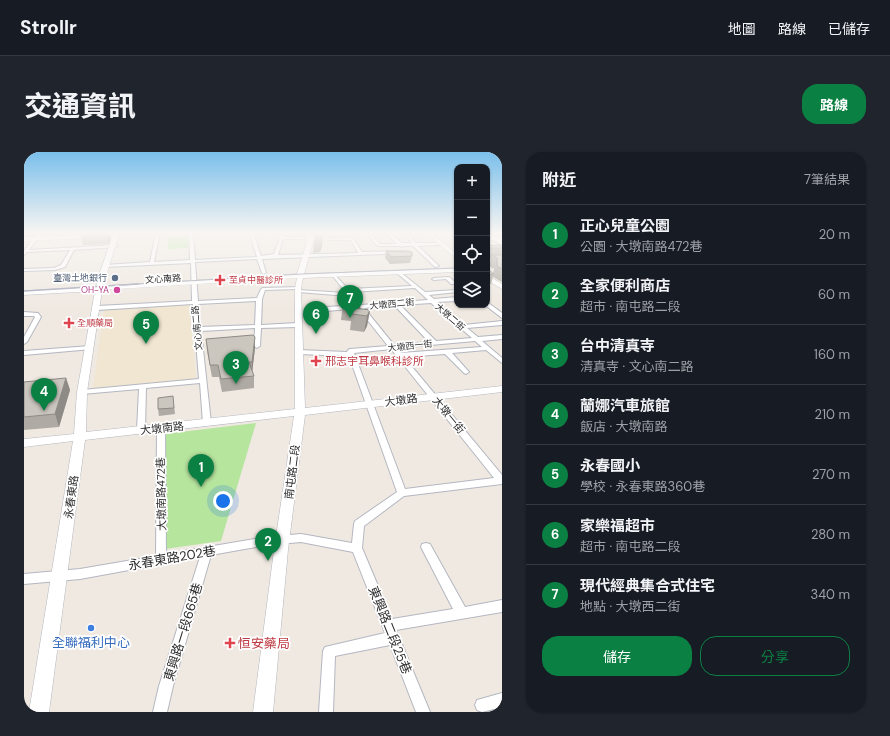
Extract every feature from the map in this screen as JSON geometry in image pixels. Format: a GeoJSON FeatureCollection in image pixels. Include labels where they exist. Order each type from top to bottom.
{"type":"FeatureCollection","features":[{"type":"Feature","properties":{"kind":"main road","name":"永春東路"},"geometry":{"type":"LineString","coordinates":[[39,712],[80,436],[82,392],[101,286],[101,278],[110,258]]}},
{"type":"Feature","properties":{"kind":"main road","name":"南屯路二段"},"geometry":{"type":"LineString","coordinates":[[263,712],[300,412],[298,290],[301,273],[306,258]]}},
{"type":"Feature","properties":{"kind":"main road"},"geometry":{"type":"LineString","coordinates":[[490,262],[502,262]]}},
{"type":"Feature","properties":{"kind":"main road"},"geometry":{"type":"LineString","coordinates":[[301,273],[454,264]]}},
{"type":"Feature","properties":{"kind":"main road"},"geometry":{"type":"LineString","coordinates":[[490,268],[502,267]]}},
{"type":"Feature","properties":{"kind":"main road"},"geometry":{"type":"LineString","coordinates":[[301,273],[334,275],[454,270]]}},
{"type":"Feature","properties":{"kind":"main road"},"geometry":{"type":"LineString","coordinates":[[488,272],[502,281]]}},
{"type":"Feature","properties":{"kind":"main road","name":"文心南路"},"geometry":{"type":"LineString","coordinates":[[194,280],[264,273],[301,273]]}},
{"type":"Feature","properties":{"kind":"main road","name":"文心南路"},"geometry":{"type":"LineString","coordinates":[[24,293],[101,286],[301,273]]}},
{"type":"Feature","properties":{"kind":"main road"},"geometry":{"type":"LineString","coordinates":[[490,279],[502,287]]}},
{"type":"Feature","properties":{"kind":"main road","name":"文心南路"},"geometry":{"type":"LineString","coordinates":[[24,287],[101,286]]}},
{"type":"Feature","properties":{"kind":"main road","name":"大墩路"},"geometry":{"type":"LineString","coordinates":[[300,412],[502,389]]}},
{"type":"Feature","properties":{"kind":"main road","name":"大墩南路"},"geometry":{"type":"LineString","coordinates":[[24,443],[300,412]]}},
{"type":"Feature","properties":{"kind":"street"},"geometry":{"type":"LineString","coordinates":[[24,270],[60,268],[65,264],[68,258]]}},
{"type":"Feature","properties":{"kind":"street"},"geometry":{"type":"LineString","coordinates":[[152,263],[153,258]]}},
{"type":"Feature","properties":{"kind":"street"},"geometry":{"type":"LineString","coordinates":[[107,266],[255,258]]}},
{"type":"Feature","properties":{"kind":"street"},"geometry":{"type":"LineString","coordinates":[[258,258],[264,273]]}},
{"type":"Feature","properties":{"kind":"street"},"geometry":{"type":"LineString","coordinates":[[429,258],[437,266]]}},
{"type":"Feature","properties":{"kind":"street","name":"文心南二路"},"geometry":{"type":"LineString","coordinates":[[193,261],[197,329],[207,423]]}},
{"type":"Feature","properties":{"kind":"street"},"geometry":{"type":"LineString","coordinates":[[426,272],[439,283]]}},
{"type":"Feature","properties":{"kind":"street","name":"大墩二街"},"geometry":{"type":"LineString","coordinates":[[400,273],[502,361]]}},
{"type":"Feature","properties":{"kind":"street","name":"大墩一街"},"geometry":{"type":"LineString","coordinates":[[334,275],[502,481]]}},
{"type":"Feature","properties":{"kind":"street"},"geometry":{"type":"LineString","coordinates":[[434,279],[447,278],[453,283]]}},
{"type":"Feature","properties":{"kind":"street"},"geometry":{"type":"LineString","coordinates":[[257,346],[259,299],[263,289],[348,293],[415,287]]}},
{"type":"Feature","properties":{"kind":"street"},"geometry":{"type":"LineString","coordinates":[[424,294],[454,291]]}},
{"type":"Feature","properties":{"kind":"street"},"geometry":{"type":"LineString","coordinates":[[97,308],[259,299]]}},
{"type":"Feature","properties":{"kind":"street","name":"大墩西二街"},"geometry":{"type":"LineString","coordinates":[[327,309],[454,299]]}},
{"type":"Feature","properties":{"kind":"street"},"geometry":{"type":"LineString","coordinates":[[396,304],[434,344]]}},
{"type":"Feature","properties":{"kind":"street"},"geometry":{"type":"LineString","coordinates":[[490,306],[502,316]]}},
{"type":"Feature","properties":{"kind":"street"},"geometry":{"type":"LineString","coordinates":[[24,314],[36,314],[38,317],[24,342]]}},
{"type":"Feature","properties":{"kind":"street"},"geometry":{"type":"LineString","coordinates":[[462,327],[502,323]]}},
{"type":"Feature","properties":{"kind":"street"},"geometry":{"type":"LineString","coordinates":[[197,329],[298,325]]}},
{"type":"Feature","properties":{"kind":"street","name":"大墩西一街"},"geometry":{"type":"LineString","coordinates":[[351,354],[350,351],[502,337]]}},
{"type":"Feature","properties":{"kind":"street"},"geometry":{"type":"LineString","coordinates":[[24,353],[90,348]]}},
{"type":"Feature","properties":{"kind":"street"},"geometry":{"type":"LineString","coordinates":[[400,355],[487,348]]}},
{"type":"Feature","properties":{"kind":"street"},"geometry":{"type":"LineString","coordinates":[[299,352],[351,354],[402,493]]}},
{"type":"Feature","properties":{"kind":"street"},"geometry":{"type":"LineString","coordinates":[[447,352],[466,372]]}},
{"type":"Feature","properties":{"kind":"street"},"geometry":{"type":"LineString","coordinates":[[82,392],[202,381]]}},
{"type":"Feature","properties":{"kind":"street"},"geometry":{"type":"LineString","coordinates":[[141,430],[143,386]]}},
{"type":"Feature","properties":{"kind":"street","name":"大墩南路472巷"},"geometry":{"type":"LineString","coordinates":[[161,428],[162,560]]}},
{"type":"Feature","properties":{"kind":"street"},"geometry":{"type":"LineString","coordinates":[[357,548],[359,524],[402,493],[502,481]]}},
{"type":"Feature","properties":{"kind":"street","name":"永春東路202巷"},"geometry":{"type":"LineString","coordinates":[[24,579],[80,574],[284,539],[301,538],[357,548]]}},
{"type":"Feature","properties":{"kind":"street"},"geometry":{"type":"LineString","coordinates":[[426,547],[462,613]]}},
{"type":"Feature","properties":{"kind":"street","name":"東興路二段25巷"},"geometry":{"type":"LineString","coordinates":[[357,548],[423,712]]}},
{"type":"Feature","properties":{"kind":"street","name":"東興路一段665巷"},"geometry":{"type":"LineString","coordinates":[[160,712],[166,686],[208,552]]}},
{"type":"Feature","properties":{"kind":"street"},"geometry":{"type":"LineString","coordinates":[[326,712],[329,651],[390,632],[462,613],[502,606]]}},
{"type":"Feature","properties":{"kind":"street"},"geometry":{"type":"LineString","coordinates":[[482,704],[502,700]]}},
{"type":"Feature","properties":{"kind":"shaded area"},"geometry":{"type":"Polygon","coordinates":[[[189,304],[196,379],[93,388],[104,310],[189,304]]]}},
{"type":"Feature","properties":{"kind":"green space"},"geometry":{"type":"Polygon","coordinates":[[[256,423],[221,541],[165,549],[164,434],[256,423]]]}},
{"type":"Feature","properties":{"kind":"building"},"geometry":{"type":"Polygon","coordinates":[[[497,258],[502,258],[502,269],[497,266],[497,258]]]}},
{"type":"Feature","properties":{"kind":"building"},"geometry":{"type":"Polygon","coordinates":[[[346,298],[361,301],[358,307],[343,304],[346,298]]]}},
{"type":"Feature","properties":{"kind":"building"},"geometry":{"type":"Polygon","coordinates":[[[355,308],[370,310],[367,316],[352,314],[355,308]]]}},
{"type":"Feature","properties":{"kind":"building"},"geometry":{"type":"Polygon","coordinates":[[[253,335],[255,337],[252,362],[249,362],[254,376],[221,379],[218,365],[210,365],[206,339],[253,335]]]}},
{"type":"Feature","properties":{"kind":"building"},"geometry":{"type":"Polygon","coordinates":[[[66,378],[55,414],[24,417],[24,382],[66,378]]]}},
{"type":"Feature","properties":{"kind":"building"},"geometry":{"type":"Polygon","coordinates":[[[173,396],[174,408],[158,409],[158,398],[173,396]]]}},
{"type":"Feature","properties":{"kind":"railway"},"geometry":{"type":"LineString","coordinates":[[490,264],[502,263]]}},
{"type":"Feature","properties":{"kind":"railway"},"geometry":{"type":"LineString","coordinates":[[122,285],[302,274],[454,268]]}},
{"type":"Feature","properties":{"kind":"railway"},"geometry":{"type":"LineString","coordinates":[[24,291],[138,284]]}},
{"type":"Feature","properties":{"kind":"place","name":"臺灣土地銀行"},"geometry":{"type":"Point","coordinates":[115,278]}},
{"type":"Feature","properties":{"kind":"place","name":"至貞中醫診所"},"geometry":{"type":"Point","coordinates":[220,280]}},
{"type":"Feature","properties":{"kind":"place","name":"OH-YA"},"geometry":{"type":"Point","coordinates":[117,290]}},
{"type":"Feature","properties":{"kind":"place","name":"現代經典集合式住宅"},"geometry":{"type":"Point","coordinates":[350,318]}},
{"type":"Feature","properties":{"kind":"place","name":"全順藥局"},"geometry":{"type":"Point","coordinates":[69,323]}},
{"type":"Feature","properties":{"kind":"place","name":"家樂福超市"},"geometry":{"type":"Point","coordinates":[316,334]}},
{"type":"Feature","properties":{"kind":"place","name":"永春國小"},"geometry":{"type":"Point","coordinates":[146,344]}},
{"type":"Feature","properties":{"kind":"place","name":"邢志宇耳鼻喉科診所"},"geometry":{"type":"Point","coordinates":[316,361]}},
{"type":"Feature","properties":{"kind":"place","name":"台中清真寺"},"geometry":{"type":"Point","coordinates":[236,384]}},
{"type":"Feature","properties":{"kind":"place","name":"蘭娜汽車旅館"},"geometry":{"type":"Point","coordinates":[44,411]}},
{"type":"Feature","properties":{"kind":"place","name":"正心兒童公園"},"geometry":{"type":"Point","coordinates":[201,487]}},
{"type":"Feature","properties":{"kind":"place","name":"全家便利商店"},"geometry":{"type":"Point","coordinates":[268,561]}},
{"type":"Feature","properties":{"kind":"place","name":"全聯福利中心"},"geometry":{"type":"Point","coordinates":[91,628]}},
{"type":"Feature","properties":{"kind":"place","name":"恒安藥局"},"geometry":{"type":"Point","coordinates":[230,643]}}]}
